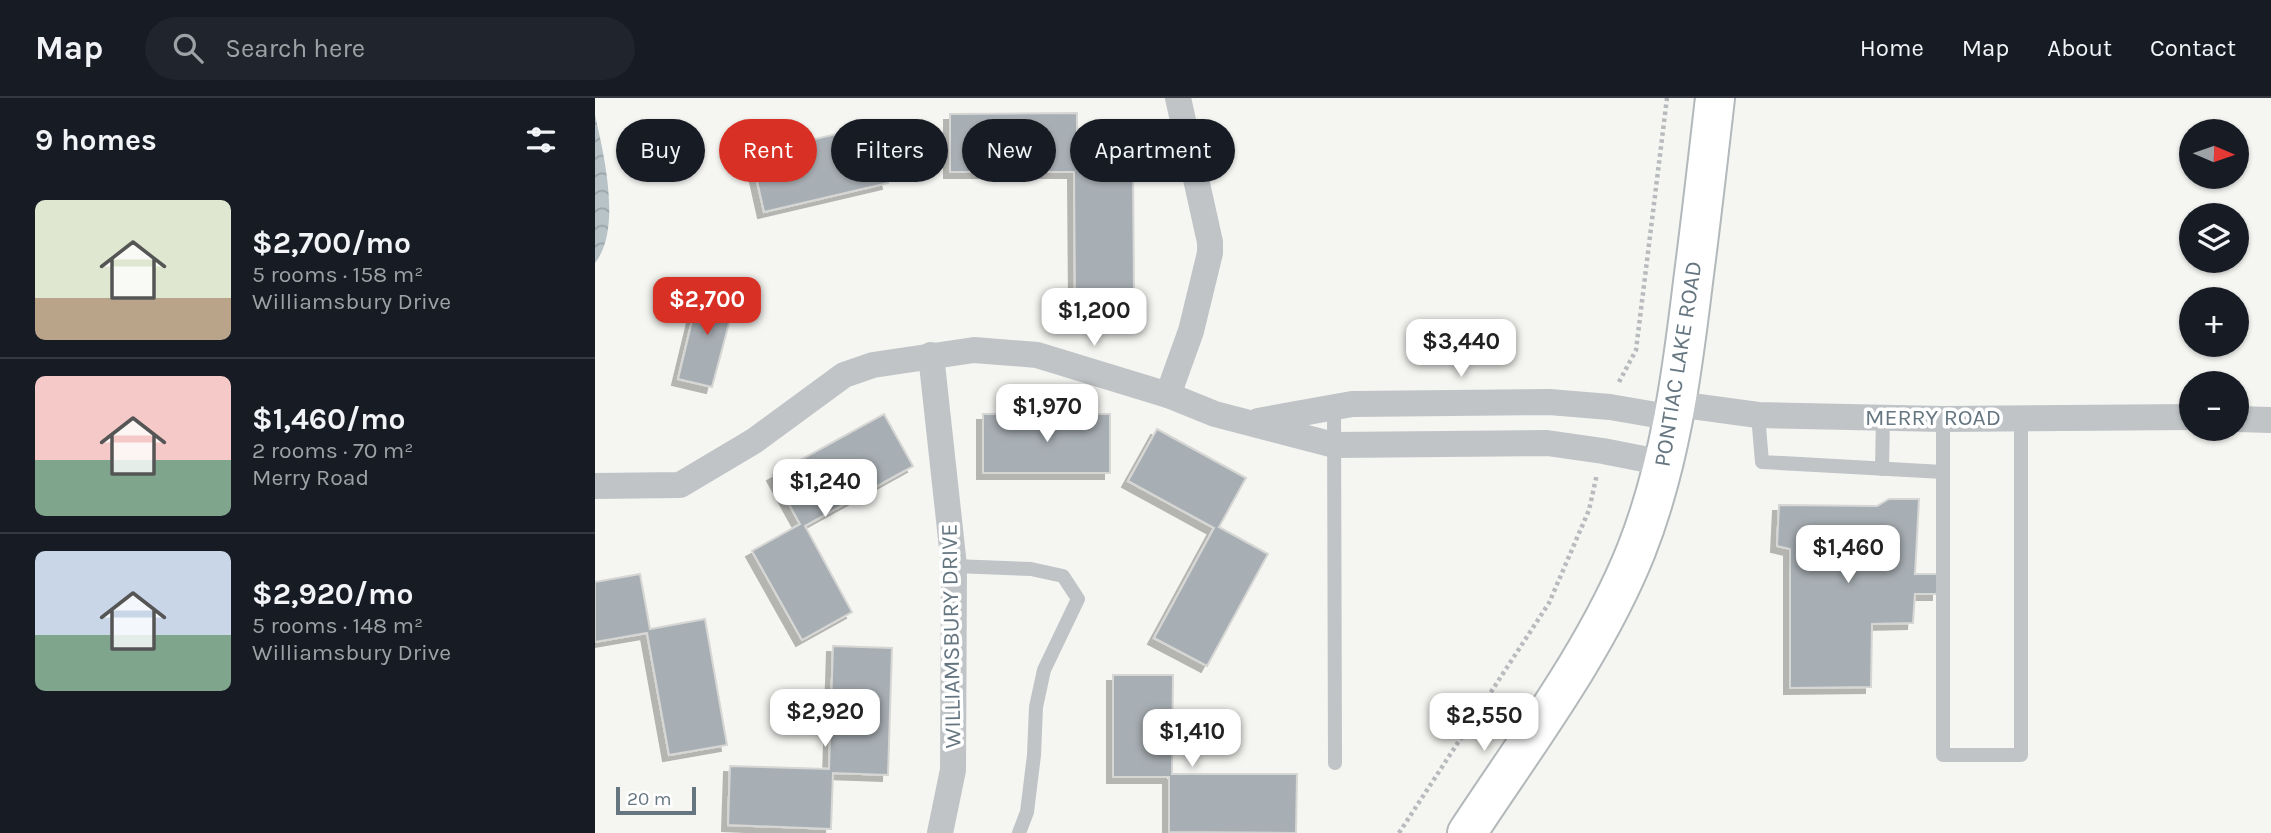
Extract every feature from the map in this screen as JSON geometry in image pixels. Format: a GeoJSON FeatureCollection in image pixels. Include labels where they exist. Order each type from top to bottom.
{"type":"FeatureCollection","features":[{"type":"Feature","properties":{"kind":"main road","name":"PONTIAC LAKE ROAD"},"geometry":{"type":"LineString","coordinates":[[1467,833],[1565,683],[1609,608],[1636,552],[1656,493],[1675,411],[1715,98]]}},
{"type":"Feature","properties":{"kind":"street"},"geometry":{"type":"LineString","coordinates":[[1168,395],[1191,331],[1210,253],[1210,242],[1178,98]]}},
{"type":"Feature","properties":{"kind":"street"},"geometry":{"type":"LineString","coordinates":[[595,486],[680,485],[754,441],[844,375],[873,365],[974,350],[1037,355],[1168,395],[1215,414],[1334,445],[1548,443],[1664,463]]}},
{"type":"Feature","properties":{"kind":"street","name":"WILLIAMSBURY DRIVE"},"geometry":{"type":"LineString","coordinates":[[931,355],[954,566],[953,771],[940,833]]}},
{"type":"Feature","properties":{"kind":"street"},"geometry":{"type":"LineString","coordinates":[[1249,422],[1352,404],[1549,402],[1675,411]]}},
{"type":"Feature","properties":{"kind":"street","name":"MERRY ROAD"},"geometry":{"type":"LineString","coordinates":[[1675,411],[1943,419],[2179,417]]}},
{"type":"Feature","properties":{"kind":"street"},"geometry":{"type":"LineString","coordinates":[[2249,419],[2271,420]]}},
{"type":"Feature","properties":{"kind":"lane"},"geometry":{"type":"LineString","coordinates":[[1334,407],[1335,763]]}},
{"type":"Feature","properties":{"kind":"lane"},"geometry":{"type":"LineString","coordinates":[[1758,415],[1762,462],[1943,472]]}},
{"type":"Feature","properties":{"kind":"lane"},"geometry":{"type":"LineString","coordinates":[[1882,469],[1883,418]]}},
{"type":"Feature","properties":{"kind":"lane"},"geometry":{"type":"LineString","coordinates":[[1943,419],[1943,755],[2021,755],[2021,418]]}},
{"type":"Feature","properties":{"kind":"lane"},"geometry":{"type":"LineString","coordinates":[[954,566],[1031,569],[1063,576],[1078,600],[1044,670],[1036,707],[1034,755],[1027,812],[1019,833]]}},
{"type":"Feature","properties":{"kind":"path"},"geometry":{"type":"LineString","coordinates":[[1610,407],[1612,396],[1636,350],[1667,98]]}},
{"type":"Feature","properties":{"kind":"path"},"geometry":{"type":"LineString","coordinates":[[1399,833],[1549,603],[1589,510],[1603,451]]}},
{"type":"Feature","properties":{"kind":"water"},"geometry":{"type":"Polygon","coordinates":[[[595,115],[606,170],[609,212],[608,231],[603,249],[595,263],[595,115]]]}},
{"type":"Feature","properties":{"kind":"building"},"geometry":{"type":"Polygon","coordinates":[[[1077,113],[1077,119],[1070,119],[1070,172],[1056,172],[1056,119],[962,119],[962,172],[950,172],[950,114],[1077,113]]]}},
{"type":"Feature","properties":{"kind":"building"},"geometry":{"type":"Polygon","coordinates":[[[831,135],[831,182],[888,183],[764,212],[757,182],[817,182],[817,139],[831,135]]]}},
{"type":"Feature","properties":{"kind":"building"},"geometry":{"type":"Polygon","coordinates":[[[1074,182],[1133,182],[1134,296],[1075,297],[1074,182]]]}},
{"type":"Feature","properties":{"kind":"building"},"geometry":{"type":"Polygon","coordinates":[[[700,288],[736,297],[712,387],[678,379],[700,288]]]}},
{"type":"Feature","properties":{"kind":"building"},"geometry":{"type":"Polygon","coordinates":[[[884,414],[913,466],[805,526],[852,612],[802,640],[752,551],[800,524],[773,475],[884,414]]]}},
{"type":"Feature","properties":{"kind":"building"},"geometry":{"type":"Polygon","coordinates":[[[983,414],[1110,414],[1110,473],[983,473],[983,414]]]}},
{"type":"Feature","properties":{"kind":"building"},"geometry":{"type":"Polygon","coordinates":[[[1157,429],[1246,478],[1219,527],[1268,554],[1207,666],[1154,638],[1214,528],[1128,481],[1157,429]]]}},
{"type":"Feature","properties":{"kind":"building"},"geometry":{"type":"Polygon","coordinates":[[[1889,499],[1919,499],[1915,574],[1938,574],[1938,594],[1915,594],[1913,623],[1872,624],[1871,687],[1790,688],[1790,549],[1777,546],[1779,505],[1877,506],[1889,499]]]}},
{"type":"Feature","properties":{"kind":"building"},"geometry":{"type":"Polygon","coordinates":[[[640,574],[650,629],[705,619],[727,745],[669,755],[647,633],[595,642],[595,582],[640,574]]]}},
{"type":"Feature","properties":{"kind":"building"},"geometry":{"type":"Polygon","coordinates":[[[833,646],[892,648],[888,775],[833,773],[831,829],[728,825],[730,766],[829,769],[833,646]]]}},
{"type":"Feature","properties":{"kind":"building"},"geometry":{"type":"Polygon","coordinates":[[[1113,675],[1173,675],[1172,774],[1297,774],[1296,833],[1169,832],[1169,777],[1113,777],[1113,675]]]}}]}
